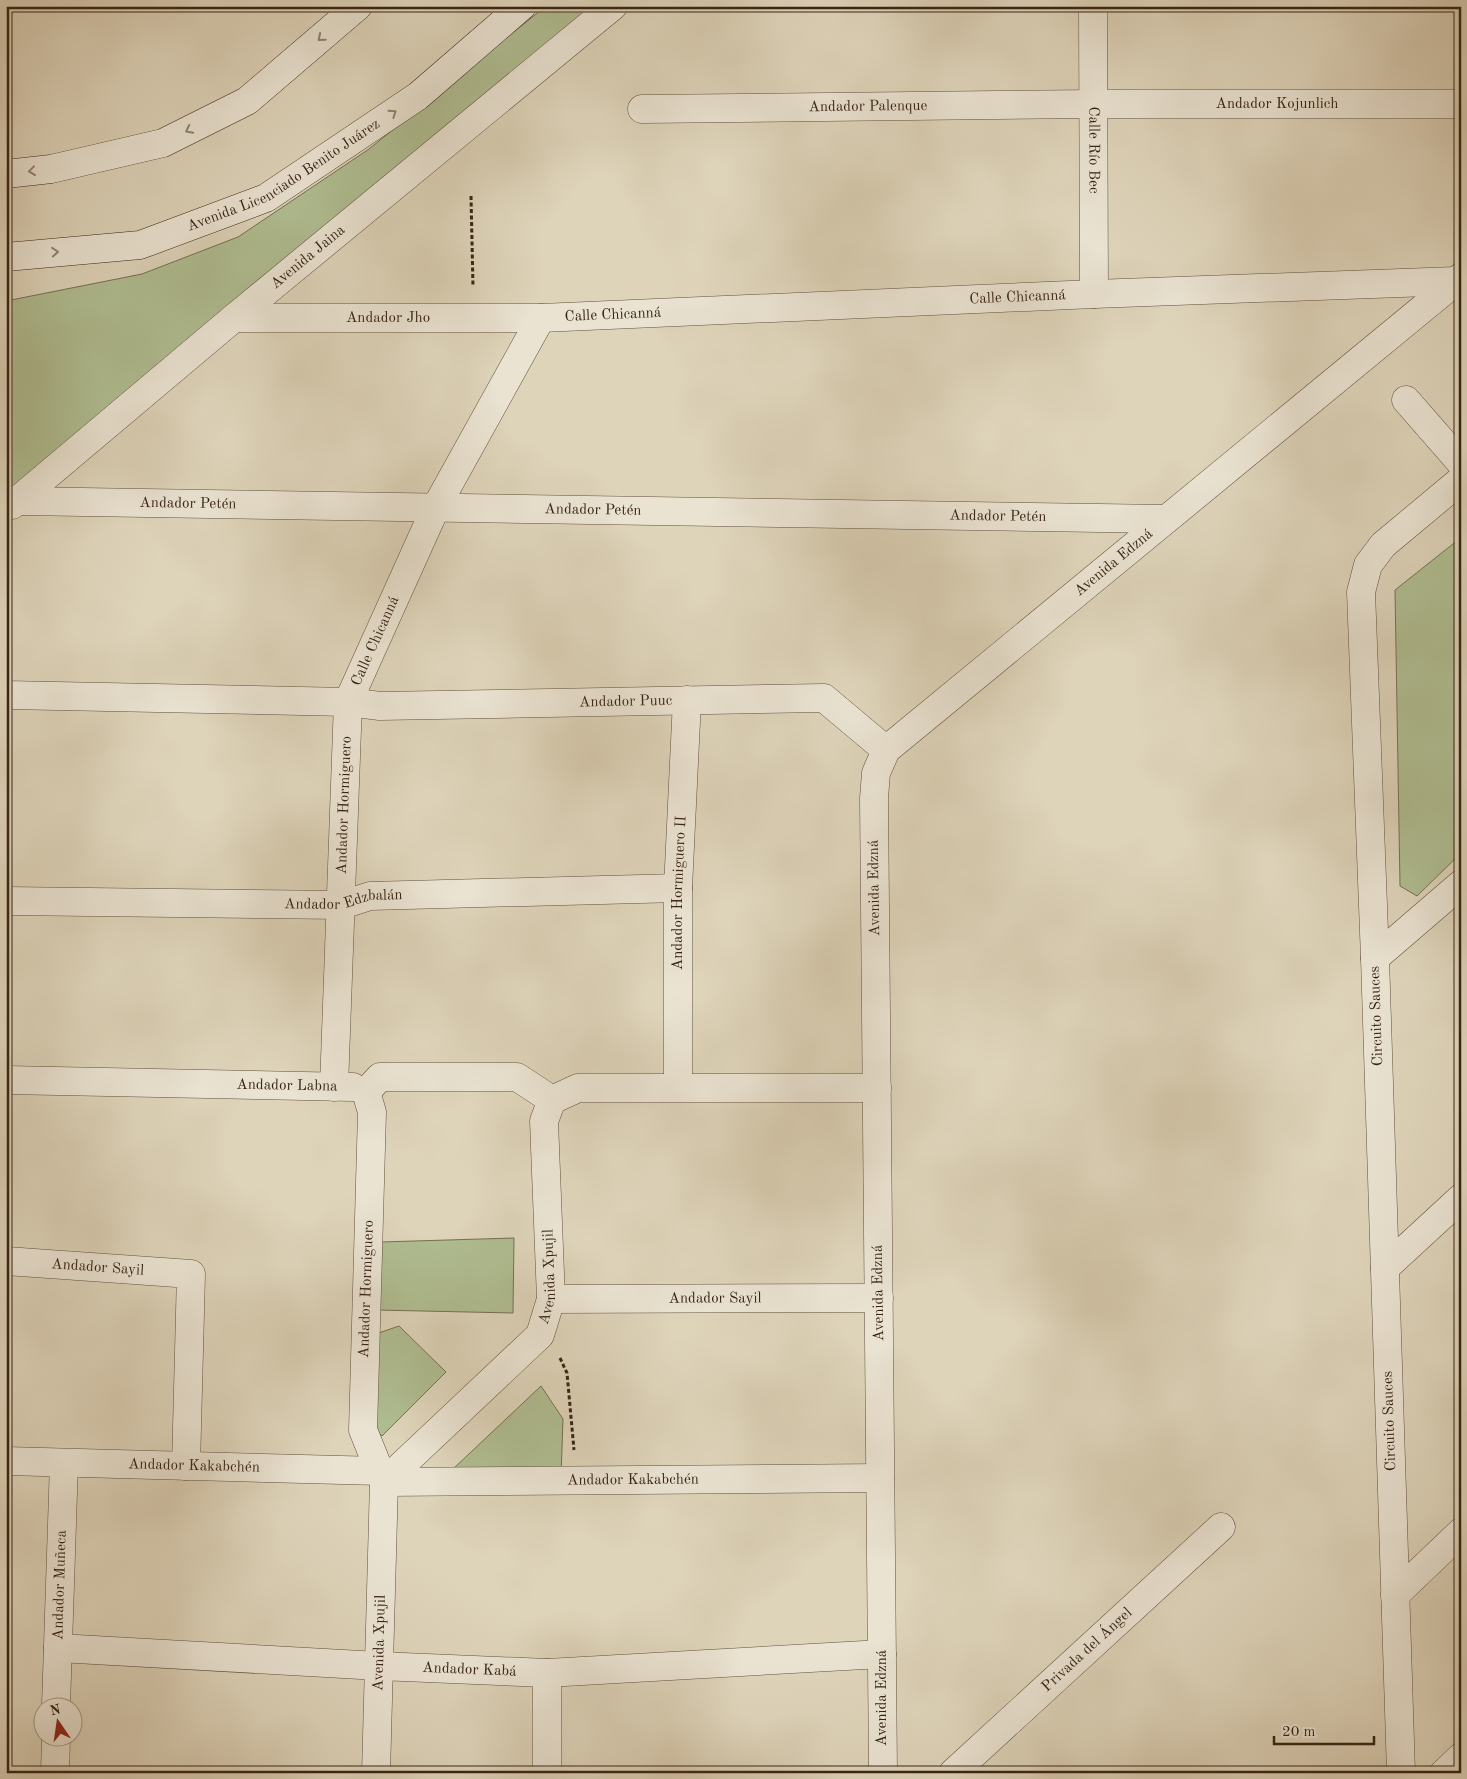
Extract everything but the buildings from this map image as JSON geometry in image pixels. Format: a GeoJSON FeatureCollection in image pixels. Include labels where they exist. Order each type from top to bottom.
{"type":"FeatureCollection","features":[{"type":"Feature","properties":{"kind":"street"},"geometry":{"type":"LineString","coordinates":[[6,174],[50,169],[163,143],[247,101],[358,6]]}},
{"type":"Feature","properties":{"kind":"street","name":"Avenida Licenciado Benito Juárez"},"geometry":{"type":"LineString","coordinates":[[6,257],[140,245],[266,198],[418,96],[522,6]]}},
{"type":"Feature","properties":{"kind":"street","name":"Avenida Jaina"},"geometry":{"type":"LineString","coordinates":[[13,505],[234,318],[613,6]]}},
{"type":"Feature","properties":{"kind":"street","name":"Calle Río Bec"},"geometry":{"type":"LineString","coordinates":[[1093,6],[1094,294]]}},
{"type":"Feature","properties":{"kind":"street","name":"Andador Kojunlich"},"geometry":{"type":"LineString","coordinates":[[1094,104],[1461,104]]}},
{"type":"Feature","properties":{"kind":"street","name":"Andador Palenque"},"geometry":{"type":"LineString","coordinates":[[642,109],[1094,104]]}},
{"type":"Feature","properties":{"kind":"street","name":"Calle Chicanná"},"geometry":{"type":"LineString","coordinates":[[6,696],[348,702],[435,509],[541,318],[1458,279]]}},
{"type":"Feature","properties":{"kind":"street","name":"Avenida Edzná"},"geometry":{"type":"LineString","coordinates":[[883,1773],[874,798],[876,773],[886,750],[1458,279]]}},
{"type":"Feature","properties":{"kind":"street","name":"Andador Jho"},"geometry":{"type":"LineString","coordinates":[[234,318],[541,318]]}},
{"type":"Feature","properties":{"kind":"street"},"geometry":{"type":"LineString","coordinates":[[1406,400],[1461,463]]}},
{"type":"Feature","properties":{"kind":"street","name":"Circuito Sauces"},"geometry":{"type":"LineString","coordinates":[[1401,1773],[1375,958],[1361,592],[1368,565],[1383,545],[1461,480]]}},
{"type":"Feature","properties":{"kind":"street","name":"Andador Petén"},"geometry":{"type":"LineString","coordinates":[[13,505],[1166,520]]}},
{"type":"Feature","properties":{"kind":"street","name":"Andador Puuc"},"geometry":{"type":"LineString","coordinates":[[348,702],[380,706],[824,698],[886,750]]}},
{"type":"Feature","properties":{"kind":"street","name":"Andador Hormiguero II"},"geometry":{"type":"LineString","coordinates":[[678,1087],[678,888],[687,700]]}},
{"type":"Feature","properties":{"kind":"street","name":"Andador Hormiguero"},"geometry":{"type":"LineString","coordinates":[[334,1087],[348,702]]}},
{"type":"Feature","properties":{"kind":"street"},"geometry":{"type":"LineString","coordinates":[[1375,958],[1461,884]]}},
{"type":"Feature","properties":{"kind":"street","name":"Andador Edzbalán"},"geometry":{"type":"LineString","coordinates":[[6,901],[342,905],[370,896],[678,888]]}},
{"type":"Feature","properties":{"kind":"street"},"geometry":{"type":"LineString","coordinates":[[366,1092],[380,1077],[517,1076],[552,1100],[578,1088],[877,1088]]}},
{"type":"Feature","properties":{"kind":"street","name":"Andador Labna"},"geometry":{"type":"LineString","coordinates":[[6,1080],[353,1087],[366,1092]]}},
{"type":"Feature","properties":{"kind":"street","name":"Andador Hormiguero"},"geometry":{"type":"LineString","coordinates":[[366,1092],[372,1112],[363,1430],[382,1477]]}},
{"type":"Feature","properties":{"kind":"street","name":"Avenida Xpujil"},"geometry":{"type":"LineString","coordinates":[[376,1773],[382,1477],[540,1335],[551,1299],[544,1120],[552,1100]]}},
{"type":"Feature","properties":{"kind":"street"},"geometry":{"type":"LineString","coordinates":[[1385,1268],[1461,1198]]}},
{"type":"Feature","properties":{"kind":"street","name":"Andador Sayil"},"geometry":{"type":"LineString","coordinates":[[6,1261],[191,1274],[186,1466]]}},
{"type":"Feature","properties":{"kind":"street","name":"Andador Sayil"},"geometry":{"type":"LineString","coordinates":[[551,1299],[878,1298]]}},
{"type":"Feature","properties":{"kind":"street","name":"Andador Kakabchén"},"geometry":{"type":"LineString","coordinates":[[6,1461],[186,1466],[382,1477],[577,1481],[880,1478]]}},
{"type":"Feature","properties":{"kind":"street","name":"Andador Muñeca"},"geometry":{"type":"LineString","coordinates":[[56,1696],[64,1463]]}},
{"type":"Feature","properties":{"kind":"street","name":"Privada del Ángel"},"geometry":{"type":"LineString","coordinates":[[954,1773],[1221,1527]]}},
{"type":"Feature","properties":{"kind":"street"},"geometry":{"type":"LineString","coordinates":[[1395,1595],[1461,1532]]}},
{"type":"Feature","properties":{"kind":"street","name":"Andador Kabá"},"geometry":{"type":"LineString","coordinates":[[58,1648],[379,1666],[547,1673],[882,1654]]}},
{"type":"Feature","properties":{"kind":"street"},"geometry":{"type":"LineString","coordinates":[[547,1673],[547,1773]]}},
{"type":"Feature","properties":{"kind":"street"},"geometry":{"type":"LineString","coordinates":[[55,1773],[56,1746]]}},
{"type":"Feature","properties":{"kind":"street"},"geometry":{"type":"LineString","coordinates":[[1444,1773],[1461,1757]]}},
{"type":"Feature","properties":{"kind":"path"},"geometry":{"type":"LineString","coordinates":[[472,196],[474,318]]}},
{"type":"Feature","properties":{"kind":"path"},"geometry":{"type":"LineString","coordinates":[[540,1335],[558,1354],[567,1373],[577,1481]]}},
{"type":"Feature","properties":{"kind":"green space"},"geometry":{"type":"Polygon","coordinates":[[[546,6],[595,6],[6,500],[6,301],[142,274],[238,237],[369,149],[546,6]]]}},
{"type":"Feature","properties":{"kind":"green space"},"geometry":{"type":"Polygon","coordinates":[[[1458,540],[1461,542],[1461,853],[1417,896],[1400,886],[1395,590],[1458,540]]]}},
{"type":"Feature","properties":{"kind":"green space"},"geometry":{"type":"Polygon","coordinates":[[[514,1238],[513,1313],[377,1310],[381,1242],[514,1238]]]}},
{"type":"Feature","properties":{"kind":"green space"},"geometry":{"type":"Polygon","coordinates":[[[399,1326],[446,1372],[382,1436],[366,1420],[370,1336],[399,1326]]]}},
{"type":"Feature","properties":{"kind":"green space"},"geometry":{"type":"Polygon","coordinates":[[[541,1386],[563,1419],[561,1478],[436,1485],[541,1386]]]}}]}
